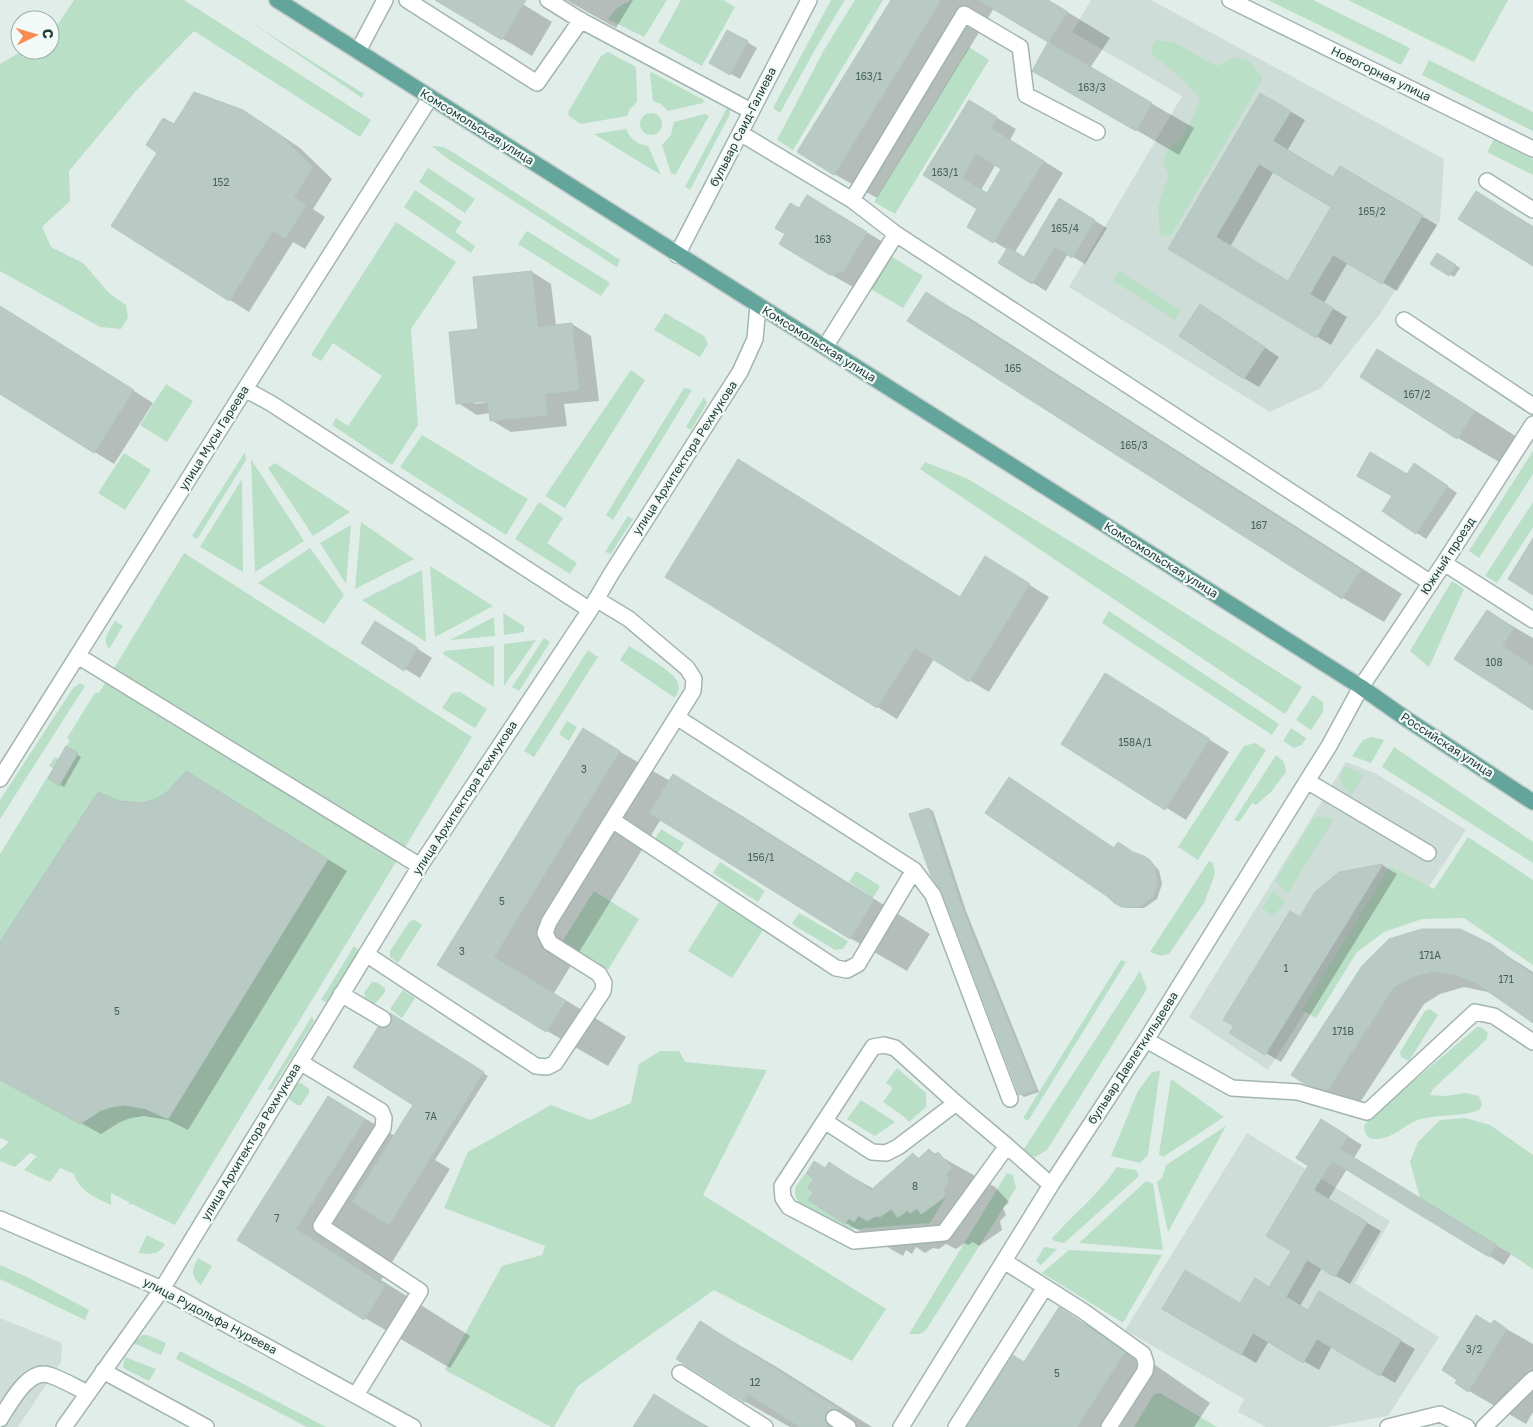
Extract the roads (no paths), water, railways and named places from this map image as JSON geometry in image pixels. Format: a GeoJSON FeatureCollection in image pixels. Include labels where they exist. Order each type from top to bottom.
{"type":"FeatureCollection","features":[{"type":"Feature","properties":{"kind":"main road","name":"Комсомольская улица"},"geometry":{"type":"LineString","coordinates":[[277,0],[1361,687]]}},
{"type":"Feature","properties":{"kind":"main road","name":"Российская улица"},"geometry":{"type":"LineString","coordinates":[[1361,687],[1533,802]]}},
{"type":"Feature","properties":{"kind":"street"},"geometry":{"type":"LineString","coordinates":[[358,51],[385,0]]}},
{"type":"Feature","properties":{"kind":"street"},"geometry":{"type":"LineString","coordinates":[[407,0],[537,83],[580,20]]}},
{"type":"Feature","properties":{"kind":"street"},"geometry":{"type":"LineString","coordinates":[[548,0],[580,20],[751,111]]}},
{"type":"Feature","properties":{"kind":"street","name":"бульвар Саид-Галиева"},"geometry":{"type":"LineString","coordinates":[[677,255],[809,0]]}},
{"type":"Feature","properties":{"kind":"street","name":"Новогорная улица"},"geometry":{"type":"LineString","coordinates":[[1230,0],[1533,149]]}},
{"type":"Feature","properties":{"kind":"street"},"geometry":{"type":"LineString","coordinates":[[852,200],[964,14],[1020,47],[1026,95],[1097,132]]}},
{"type":"Feature","properties":{"kind":"street","name":"улица Мусы Гареева"},"geometry":{"type":"LineString","coordinates":[[0,779],[244,389],[430,98]]}},
{"type":"Feature","properties":{"kind":"street"},"geometry":{"type":"LineString","coordinates":[[740,133],[852,200],[896,234],[1430,583]]}},
{"type":"Feature","properties":{"kind":"street"},"geometry":{"type":"LineString","coordinates":[[1487,181],[1533,210]]}},
{"type":"Feature","properties":{"kind":"street"},"geometry":{"type":"LineString","coordinates":[[825,347],[896,234]]}},
{"type":"Feature","properties":{"kind":"street","name":"улица Архитектора Рехмукова"},"geometry":{"type":"LineString","coordinates":[[64,1427],[162,1289],[420,866],[593,604],[740,372],[754,339],[758,305]]}},
{"type":"Feature","properties":{"kind":"street"},"geometry":{"type":"LineString","coordinates":[[1404,320],[1533,406]]}},
{"type":"Feature","properties":{"kind":"street"},"geometry":{"type":"LineString","coordinates":[[244,389],[593,604],[629,619],[687,668],[694,679],[693,691],[678,718],[612,820],[549,922],[545,933],[550,943],[598,974],[604,983],[603,992],[555,1063],[547,1068],[536,1066],[366,954]]}},
{"type":"Feature","properties":{"kind":"street","name":"Южный проезд"},"geometry":{"type":"LineString","coordinates":[[1361,687],[1444,563],[1533,424]]}},
{"type":"Feature","properties":{"kind":"street"},"geometry":{"type":"LineString","coordinates":[[1444,563],[1533,620]]}},
{"type":"Feature","properties":{"kind":"street"},"geometry":{"type":"LineString","coordinates":[[78,656],[420,866]]}},
{"type":"Feature","properties":{"kind":"street","name":"бульвар Давлеткильдеева"},"geometry":{"type":"LineString","coordinates":[[901,1427],[1051,1185],[1146,1040],[1329,746],[1361,687]]}},
{"type":"Feature","properties":{"kind":"street"},"geometry":{"type":"LineString","coordinates":[[678,718],[914,870],[933,895],[1010,1099]]}},
{"type":"Feature","properties":{"kind":"street"},"geometry":{"type":"LineString","coordinates":[[1307,781],[1428,853]]}},
{"type":"Feature","properties":{"kind":"street"},"geometry":{"type":"LineString","coordinates":[[612,820],[836,968],[847,970],[858,964],[914,870]]}},
{"type":"Feature","properties":{"kind":"street"},"geometry":{"type":"LineString","coordinates":[[341,994],[383,1019]]}},
{"type":"Feature","properties":{"kind":"street"},"geometry":{"type":"LineString","coordinates":[[1146,1040],[1232,1088],[1298,1092],[1367,1112],[1475,1012],[1494,1016],[1533,1042]]}},
{"type":"Feature","properties":{"kind":"street"},"geometry":{"type":"LineString","coordinates":[[1007,1146],[944,1233],[854,1241],[790,1207],[783,1198],[782,1186],[826,1122],[873,1047],[884,1045],[894,1048],[956,1104],[1007,1146],[1051,1185]]}},
{"type":"Feature","properties":{"kind":"street"},"geometry":{"type":"LineString","coordinates":[[300,1062],[381,1111],[384,1118],[383,1128],[321,1226],[420,1291],[356,1395]]}},
{"type":"Feature","properties":{"kind":"street"},"geometry":{"type":"LineString","coordinates":[[826,1122],[872,1152],[886,1153],[898,1147],[956,1104]]}},
{"type":"Feature","properties":{"kind":"street","name":"улица Рудольфа Нуреева"},"geometry":{"type":"LineString","coordinates":[[0,1219],[162,1289],[413,1427]]}},
{"type":"Feature","properties":{"kind":"street"},"geometry":{"type":"LineString","coordinates":[[1004,1261],[1140,1350],[1146,1363],[1144,1371],[1109,1427]]}},
{"type":"Feature","properties":{"kind":"street"},"geometry":{"type":"LineString","coordinates":[[956,1427],[1045,1287]]}},
{"type":"Feature","properties":{"kind":"street"},"geometry":{"type":"LineString","coordinates":[[103,1372],[206,1427]]}},
{"type":"Feature","properties":{"kind":"street"},"geometry":{"type":"LineString","coordinates":[[680,1373],[765,1427]]}},
{"type":"Feature","properties":{"kind":"street"},"geometry":{"type":"LineString","coordinates":[[0,1419],[28,1379],[38,1375],[48,1374],[88,1393]]}},
{"type":"Feature","properties":{"kind":"street"},"geometry":{"type":"LineString","coordinates":[[1484,1427],[1533,1380]]}},
{"type":"Feature","properties":{"kind":"street"},"geometry":{"type":"LineString","coordinates":[[1388,1427],[1440,1414],[1467,1427]]}},
{"type":"Feature","properties":{"kind":"street"},"geometry":{"type":"LineString","coordinates":[[834,1418],[848,1427]]}}]}
